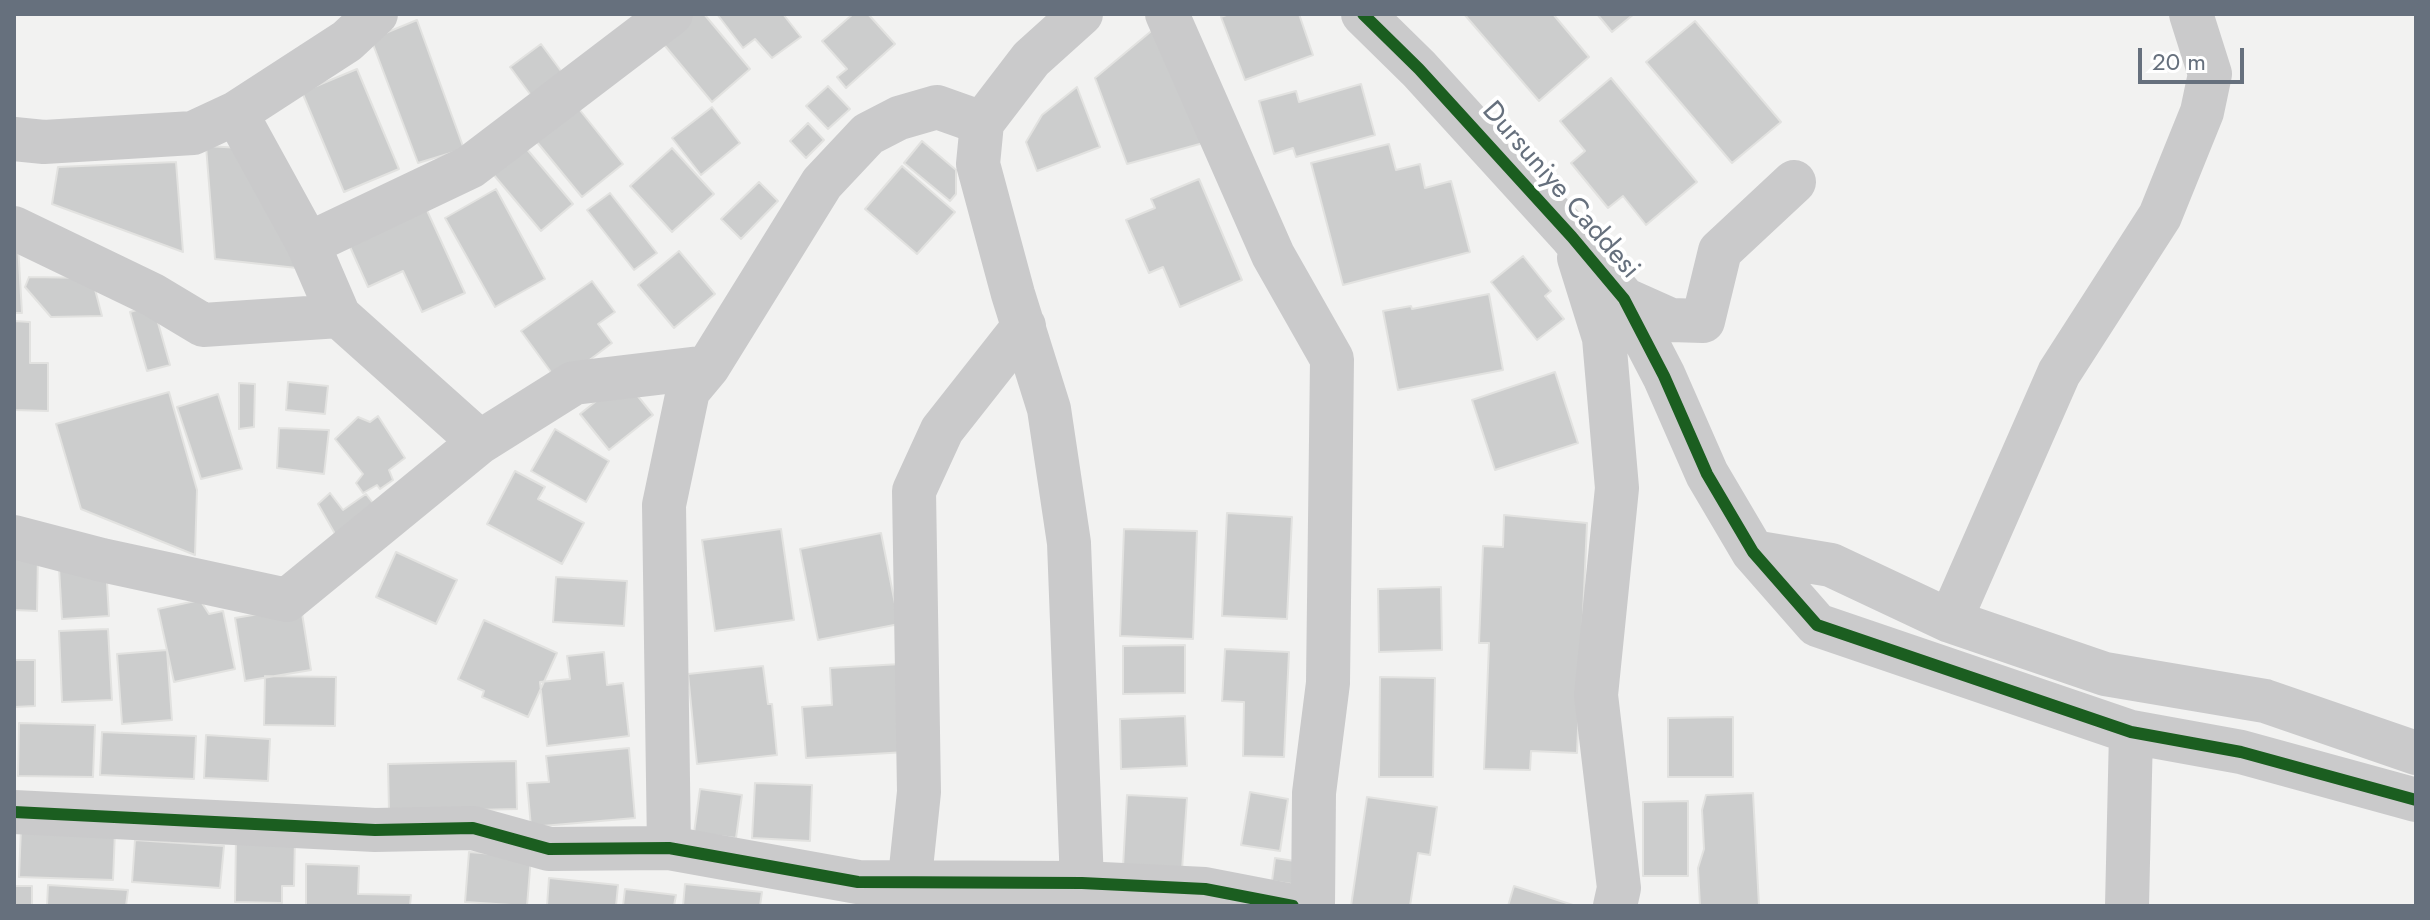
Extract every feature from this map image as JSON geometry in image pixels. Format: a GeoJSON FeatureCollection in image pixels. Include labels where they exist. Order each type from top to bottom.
{"type":"FeatureCollection","features":[{"type":"Feature","properties":{"kind":"street"},"geometry":{"type":"LineString","coordinates":[[14,139],[44,142],[193,133],[236,113],[347,41],[376,14]]}},
{"type":"Feature","properties":{"kind":"street"},"geometry":{"type":"LineString","coordinates":[[308,244],[470,167],[671,14]]}},
{"type":"Feature","properties":{"kind":"street"},"geometry":{"type":"LineString","coordinates":[[1081,14],[1031,59],[982,123],[978,164],[1013,294],[1049,409],[1069,543],[1082,883]]}},
{"type":"Feature","properties":{"kind":"street"},"geometry":{"type":"LineString","coordinates":[[1167,14],[1273,255],[1332,359],[1328,683],[1314,793],[1313,906]]}},
{"type":"Feature","properties":{"kind":"street","name":"Dursuniye Caddesi"},"geometry":{"type":"LineString","coordinates":[[1363,14],[1419,69],[1572,237],[1624,299],[1664,376],[1707,474],[1753,552],[1817,625],[2131,732],[2241,752],[2416,800]]}},
{"type":"Feature","properties":{"kind":"street"},"geometry":{"type":"LineString","coordinates":[[1950,621],[2059,373],[2160,216],[2197,125],[2210,74],[2191,14]]}},
{"type":"Feature","properties":{"kind":"street"},"geometry":{"type":"LineString","coordinates":[[669,848],[664,505],[688,391],[708,367],[822,183],[868,134],[899,118],[937,107],[982,123]]}},
{"type":"Feature","properties":{"kind":"street"},"geometry":{"type":"LineString","coordinates":[[236,113],[308,244],[339,316],[480,442]]}},
{"type":"Feature","properties":{"kind":"street"},"geometry":{"type":"LineString","coordinates":[[1624,299],[1671,320],[1703,321],[1720,251],[1794,182]]}},
{"type":"Feature","properties":{"kind":"street"},"geometry":{"type":"LineString","coordinates":[[14,228],[153,295],[203,325],[339,316]]}},
{"type":"Feature","properties":{"kind":"street"},"geometry":{"type":"LineString","coordinates":[[1572,237],[1604,338],[1617,488],[1596,695],[1619,888],[1615,906]]}},
{"type":"Feature","properties":{"kind":"street"},"geometry":{"type":"LineString","coordinates":[[913,882],[911,868],[919,792],[914,491],[942,430],[1024,326]]}},
{"type":"Feature","properties":{"kind":"street"},"geometry":{"type":"LineString","coordinates":[[14,537],[102,560],[287,600],[480,442],[574,383],[708,367]]}},
{"type":"Feature","properties":{"kind":"street"},"geometry":{"type":"LineString","coordinates":[[1753,552],[1831,565],[1950,621],[2105,674],[2265,701],[2416,753]]}},
{"type":"Feature","properties":{"kind":"street"},"geometry":{"type":"LineString","coordinates":[[2127,906],[2131,732]]}},
{"type":"Feature","properties":{"kind":"street"},"geometry":{"type":"LineString","coordinates":[[14,812],[375,830],[473,828],[549,849],[669,848],[855,894],[913,882],[1082,883],[1205,889],[1293,906]]}},
{"type":"Feature","properties":{"kind":"building"},"geometry":{"type":"Polygon","coordinates":[[[693,14],[704,14],[750,69],[712,102],[661,41],[693,14]]]}},
{"type":"Feature","properties":{"kind":"building"},"geometry":{"type":"Polygon","coordinates":[[[717,14],[783,14],[801,37],[772,58],[755,39],[743,48],[717,14]]]}},
{"type":"Feature","properties":{"kind":"building"},"geometry":{"type":"Polygon","coordinates":[[[853,14],[868,14],[895,44],[846,88],[837,77],[847,69],[822,41],[853,14]]]}},
{"type":"Feature","properties":{"kind":"building"},"geometry":{"type":"Polygon","coordinates":[[[1229,14],[1299,14],[1313,55],[1245,80],[1221,17],[1229,14]]]}},
{"type":"Feature","properties":{"kind":"building"},"geometry":{"type":"Polygon","coordinates":[[[1464,14],[1553,14],[1589,57],[1539,101],[1464,14]]]}},
{"type":"Feature","properties":{"kind":"building"},"geometry":{"type":"Polygon","coordinates":[[[1597,14],[1634,14],[1612,32],[1597,14]]]}},
{"type":"Feature","properties":{"kind":"building"},"geometry":{"type":"Polygon","coordinates":[[[417,20],[464,149],[418,163],[371,39],[417,20]]]}},
{"type":"Feature","properties":{"kind":"building"},"geometry":{"type":"Polygon","coordinates":[[[1695,21],[1781,122],[1732,163],[1646,62],[1695,21]]]}},
{"type":"Feature","properties":{"kind":"building"},"geometry":{"type":"Polygon","coordinates":[[[1161,23],[1207,142],[1127,164],[1095,78],[1161,23]]]}},
{"type":"Feature","properties":{"kind":"building"},"geometry":{"type":"Polygon","coordinates":[[[541,44],[564,75],[533,98],[510,67],[541,44]]]}},
{"type":"Feature","properties":{"kind":"building"},"geometry":{"type":"Polygon","coordinates":[[[357,69],[399,169],[344,192],[302,92],[357,69]]]}},
{"type":"Feature","properties":{"kind":"building"},"geometry":{"type":"Polygon","coordinates":[[[1611,78],[1697,182],[1646,225],[1623,196],[1608,208],[1571,163],[1585,151],[1560,121],[1611,78]]]}},
{"type":"Feature","properties":{"kind":"building"},"geometry":{"type":"Polygon","coordinates":[[[1361,84],[1375,135],[1296,157],[1293,148],[1274,154],[1259,101],[1296,91],[1299,102],[1361,84]]]}},
{"type":"Feature","properties":{"kind":"building"},"geometry":{"type":"Polygon","coordinates":[[[828,86],[850,109],[828,129],[806,106],[828,86]]]}},
{"type":"Feature","properties":{"kind":"building"},"geometry":{"type":"Polygon","coordinates":[[[1077,87],[1100,147],[1037,171],[1026,142],[1042,115],[1077,87]]]}},
{"type":"Feature","properties":{"kind":"building"},"geometry":{"type":"Polygon","coordinates":[[[575,104],[623,164],[582,197],[532,136],[575,104]]]}},
{"type":"Feature","properties":{"kind":"building"},"geometry":{"type":"Polygon","coordinates":[[[712,107],[740,143],[701,175],[672,138],[712,107]]]}},
{"type":"Feature","properties":{"kind":"building"},"geometry":{"type":"Polygon","coordinates":[[[808,123],[824,140],[806,158],[790,141],[808,123]]]}},
{"type":"Feature","properties":{"kind":"building"},"geometry":{"type":"Polygon","coordinates":[[[922,141],[956,170],[956,194],[950,201],[904,163],[922,141]]]}},
{"type":"Feature","properties":{"kind":"building"},"geometry":{"type":"Polygon","coordinates":[[[1389,144],[1396,170],[1420,164],[1425,188],[1451,181],[1470,252],[1343,285],[1311,163],[1389,144]]]}},
{"type":"Feature","properties":{"kind":"building"},"geometry":{"type":"Polygon","coordinates":[[[206,146],[242,148],[297,268],[215,259],[206,146]]]}},
{"type":"Feature","properties":{"kind":"building"},"geometry":{"type":"Polygon","coordinates":[[[525,147],[573,204],[541,231],[493,174],[525,147]]]}},
{"type":"Feature","properties":{"kind":"building"},"geometry":{"type":"Polygon","coordinates":[[[672,148],[714,194],[672,232],[630,186],[672,148]]]}},
{"type":"Feature","properties":{"kind":"building"},"geometry":{"type":"Polygon","coordinates":[[[176,162],[183,252],[52,204],[58,167],[176,162]]]}},
{"type":"Feature","properties":{"kind":"building"},"geometry":{"type":"Polygon","coordinates":[[[902,166],[955,212],[917,254],[865,209],[902,166]]]}},
{"type":"Feature","properties":{"kind":"building"},"geometry":{"type":"Polygon","coordinates":[[[1199,179],[1242,280],[1180,307],[1163,267],[1149,273],[1126,220],[1155,208],[1151,199],[1199,179]]]}},
{"type":"Feature","properties":{"kind":"building"},"geometry":{"type":"Polygon","coordinates":[[[759,182],[778,201],[741,239],[721,219],[759,182]]]}},
{"type":"Feature","properties":{"kind":"building"},"geometry":{"type":"Polygon","coordinates":[[[496,189],[545,279],[495,307],[445,218],[496,189]]]}},
{"type":"Feature","properties":{"kind":"building"},"geometry":{"type":"Polygon","coordinates":[[[610,193],[657,253],[634,270],[587,210],[610,193]]]}},
{"type":"Feature","properties":{"kind":"building"},"geometry":{"type":"Polygon","coordinates":[[[424,204],[465,293],[422,312],[403,271],[368,287],[347,240],[424,204]]]}},
{"type":"Feature","properties":{"kind":"building"},"geometry":{"type":"Polygon","coordinates":[[[14,244],[18,244],[22,313],[14,313],[14,244]]]}},
{"type":"Feature","properties":{"kind":"building"},"geometry":{"type":"Polygon","coordinates":[[[679,251],[715,294],[674,328],[638,285],[679,251]]]}},
{"type":"Feature","properties":{"kind":"building"},"geometry":{"type":"Polygon","coordinates":[[[1523,256],[1551,291],[1545,296],[1564,319],[1537,340],[1491,282],[1523,256]]]}},
{"type":"Feature","properties":{"kind":"building"},"geometry":{"type":"Polygon","coordinates":[[[29,277],[92,278],[102,316],[51,317],[25,287],[29,277]]]}},
{"type":"Feature","properties":{"kind":"building"},"geometry":{"type":"Polygon","coordinates":[[[592,281],[615,312],[598,324],[612,343],[559,383],[521,331],[592,281]]]}},
{"type":"Feature","properties":{"kind":"building"},"geometry":{"type":"Polygon","coordinates":[[[1489,294],[1503,370],[1398,390],[1383,311],[1411,306],[1412,309],[1489,294]]]}},
{"type":"Feature","properties":{"kind":"building"},"geometry":{"type":"Polygon","coordinates":[[[153,305],[170,365],[147,371],[130,312],[153,305]]]}},
{"type":"Feature","properties":{"kind":"building"},"geometry":{"type":"Polygon","coordinates":[[[14,321],[30,322],[30,363],[48,363],[48,411],[14,410],[14,321]]]}},
{"type":"Feature","properties":{"kind":"building"},"geometry":{"type":"Polygon","coordinates":[[[1555,372],[1578,443],[1495,470],[1472,400],[1555,372]]]}},
{"type":"Feature","properties":{"kind":"building"},"geometry":{"type":"Polygon","coordinates":[[[624,379],[653,415],[609,450],[580,414],[624,379]]]}},
{"type":"Feature","properties":{"kind":"building"},"geometry":{"type":"Polygon","coordinates":[[[288,382],[328,386],[325,414],[286,410],[288,382]]]}},
{"type":"Feature","properties":{"kind":"building"},"geometry":{"type":"Polygon","coordinates":[[[239,383],[255,384],[254,427],[239,429],[239,383]]]}},
{"type":"Feature","properties":{"kind":"building"},"geometry":{"type":"Polygon","coordinates":[[[169,392],[197,490],[195,555],[81,509],[56,424],[169,392]]]}},
{"type":"Feature","properties":{"kind":"building"},"geometry":{"type":"Polygon","coordinates":[[[218,394],[242,469],[201,479],[177,407],[218,394]]]}},
{"type":"Feature","properties":{"kind":"building"},"geometry":{"type":"Polygon","coordinates":[[[378,416],[405,458],[389,470],[393,480],[380,489],[377,485],[363,493],[356,483],[363,474],[335,439],[358,417],[370,422],[378,416]]]}},
{"type":"Feature","properties":{"kind":"building"},"geometry":{"type":"Polygon","coordinates":[[[279,428],[329,430],[324,474],[277,468],[279,428]]]}},
{"type":"Feature","properties":{"kind":"building"},"geometry":{"type":"Polygon","coordinates":[[[555,429],[609,461],[586,502],[531,471],[555,429]]]}},
{"type":"Feature","properties":{"kind":"building"},"geometry":{"type":"Polygon","coordinates":[[[515,471],[545,487],[538,499],[584,523],[562,564],[487,524],[515,471]]]}},
{"type":"Feature","properties":{"kind":"building"},"geometry":{"type":"Polygon","coordinates":[[[330,493],[343,510],[366,494],[383,516],[342,546],[318,504],[330,493]]]}},
{"type":"Feature","properties":{"kind":"building"},"geometry":{"type":"Polygon","coordinates":[[[1227,513],[1292,517],[1287,619],[1222,616],[1227,513]]]}},
{"type":"Feature","properties":{"kind":"building"},"geometry":{"type":"Polygon","coordinates":[[[1504,515],[1587,523],[1577,753],[1531,751],[1530,770],[1484,769],[1489,643],[1479,643],[1483,546],[1503,547],[1504,515]]]}},
{"type":"Feature","properties":{"kind":"building"},"geometry":{"type":"Polygon","coordinates":[[[781,529],[794,620],[715,631],[702,540],[781,529]]]}},
{"type":"Feature","properties":{"kind":"building"},"geometry":{"type":"Polygon","coordinates":[[[1124,529],[1197,531],[1193,639],[1120,636],[1124,529]]]}},
{"type":"Feature","properties":{"kind":"building"},"geometry":{"type":"Polygon","coordinates":[[[881,533],[899,624],[818,640],[800,549],[881,533]]]}},
{"type":"Feature","properties":{"kind":"building"},"geometry":{"type":"Polygon","coordinates":[[[14,552],[38,553],[37,611],[14,610],[14,552]]]}},
{"type":"Feature","properties":{"kind":"building"},"geometry":{"type":"Polygon","coordinates":[[[396,552],[457,580],[436,624],[376,597],[396,552]]]}},
{"type":"Feature","properties":{"kind":"building"},"geometry":{"type":"Polygon","coordinates":[[[106,565],[109,616],[62,619],[59,568],[106,565]]]}},
{"type":"Feature","properties":{"kind":"building"},"geometry":{"type":"Polygon","coordinates":[[[556,577],[627,581],[624,626],[553,622],[556,577]]]}},
{"type":"Feature","properties":{"kind":"building"},"geometry":{"type":"Polygon","coordinates":[[[1441,587],[1442,650],[1379,652],[1378,589],[1441,587]]]}},
{"type":"Feature","properties":{"kind":"building"},"geometry":{"type":"Polygon","coordinates":[[[200,600],[209,614],[223,611],[235,669],[174,682],[158,609],[200,600]]]}},
{"type":"Feature","properties":{"kind":"building"},"geometry":{"type":"Polygon","coordinates":[[[301,607],[311,670],[245,681],[235,618],[301,607]]]}},
{"type":"Feature","properties":{"kind":"building"},"geometry":{"type":"Polygon","coordinates":[[[484,620],[557,653],[528,717],[482,697],[484,691],[458,679],[484,620]]]}},
{"type":"Feature","properties":{"kind":"building"},"geometry":{"type":"Polygon","coordinates":[[[108,629],[112,700],[62,702],[59,631],[108,629]]]}},
{"type":"Feature","properties":{"kind":"building"},"geometry":{"type":"Polygon","coordinates":[[[1185,645],[1185,693],[1123,694],[1123,646],[1185,645]]]}},
{"type":"Feature","properties":{"kind":"building"},"geometry":{"type":"Polygon","coordinates":[[[1225,649],[1289,652],[1284,757],[1243,756],[1244,702],[1222,701],[1225,649]]]}},
{"type":"Feature","properties":{"kind":"building"},"geometry":{"type":"Polygon","coordinates":[[[167,650],[172,720],[122,724],[117,654],[167,650]]]}},
{"type":"Feature","properties":{"kind":"building"},"geometry":{"type":"Polygon","coordinates":[[[604,652],[607,685],[623,683],[629,736],[547,746],[540,682],[570,679],[567,656],[604,652]]]}},
{"type":"Feature","properties":{"kind":"building"},"geometry":{"type":"Polygon","coordinates":[[[14,660],[35,660],[35,706],[14,707],[14,660]]]}},
{"type":"Feature","properties":{"kind":"building"},"geometry":{"type":"Polygon","coordinates":[[[901,664],[906,752],[806,758],[802,707],[832,705],[830,668],[901,664]]]}},
{"type":"Feature","properties":{"kind":"building"},"geometry":{"type":"Polygon","coordinates":[[[763,666],[768,704],[772,704],[777,755],[697,764],[688,674],[763,666]]]}},
{"type":"Feature","properties":{"kind":"building"},"geometry":{"type":"Polygon","coordinates":[[[265,676],[336,677],[335,726],[264,725],[265,676]]]}},
{"type":"Feature","properties":{"kind":"building"},"geometry":{"type":"Polygon","coordinates":[[[1380,677],[1435,678],[1433,777],[1379,777],[1380,677]]]}},
{"type":"Feature","properties":{"kind":"building"},"geometry":{"type":"Polygon","coordinates":[[[1185,716],[1187,766],[1121,769],[1120,719],[1185,716]]]}},
{"type":"Feature","properties":{"kind":"building"},"geometry":{"type":"Polygon","coordinates":[[[1733,717],[1733,777],[1668,777],[1668,718],[1733,717]]]}},
{"type":"Feature","properties":{"kind":"building"},"geometry":{"type":"Polygon","coordinates":[[[19,723],[95,725],[93,777],[18,776],[19,723]]]}},
{"type":"Feature","properties":{"kind":"building"},"geometry":{"type":"Polygon","coordinates":[[[102,732],[196,736],[194,779],[100,775],[102,732]]]}},
{"type":"Feature","properties":{"kind":"building"},"geometry":{"type":"Polygon","coordinates":[[[206,735],[270,739],[268,781],[204,778],[206,735]]]}},
{"type":"Feature","properties":{"kind":"building"},"geometry":{"type":"Polygon","coordinates":[[[629,748],[635,818],[531,827],[527,783],[549,782],[546,756],[629,748]]]}},
{"type":"Feature","properties":{"kind":"building"},"geometry":{"type":"Polygon","coordinates":[[[516,761],[517,809],[389,812],[388,764],[516,761]]]}},
{"type":"Feature","properties":{"kind":"building"},"geometry":{"type":"Polygon","coordinates":[[[755,783],[812,785],[810,841],[752,838],[755,783]]]}},
{"type":"Feature","properties":{"kind":"building"},"geometry":{"type":"Polygon","coordinates":[[[700,789],[742,795],[736,838],[694,833],[700,789]]]}},
{"type":"Feature","properties":{"kind":"building"},"geometry":{"type":"Polygon","coordinates":[[[1250,792],[1288,799],[1280,851],[1241,845],[1250,792]]]}},
{"type":"Feature","properties":{"kind":"building"},"geometry":{"type":"Polygon","coordinates":[[[1753,793],[1759,906],[1700,906],[1698,868],[1704,849],[1702,810],[1706,795],[1753,793]]]}},
{"type":"Feature","properties":{"kind":"building"},"geometry":{"type":"Polygon","coordinates":[[[1127,795],[1187,798],[1182,870],[1123,867],[1127,795]]]}},
{"type":"Feature","properties":{"kind":"building"},"geometry":{"type":"Polygon","coordinates":[[[1367,797],[1437,807],[1430,855],[1418,853],[1410,906],[1351,906],[1367,797]]]}},
{"type":"Feature","properties":{"kind":"building"},"geometry":{"type":"Polygon","coordinates":[[[1688,801],[1688,876],[1643,876],[1643,802],[1688,801]]]}},
{"type":"Feature","properties":{"kind":"building"},"geometry":{"type":"Polygon","coordinates":[[[21,828],[115,831],[113,880],[19,877],[21,828]]]}},
{"type":"Feature","properties":{"kind":"building"},"geometry":{"type":"Polygon","coordinates":[[[236,836],[295,837],[294,886],[282,886],[282,903],[235,902],[236,836]]]}},
{"type":"Feature","properties":{"kind":"building"},"geometry":{"type":"Polygon","coordinates":[[[135,840],[224,846],[220,888],[132,882],[135,840]]]}},
{"type":"Feature","properties":{"kind":"building"},"geometry":{"type":"Polygon","coordinates":[[[469,852],[531,857],[527,906],[465,902],[469,852]]]}},
{"type":"Feature","properties":{"kind":"building"},"geometry":{"type":"Polygon","coordinates":[[[1275,858],[1308,863],[1304,886],[1272,881],[1275,858]]]}},
{"type":"Feature","properties":{"kind":"building"},"geometry":{"type":"Polygon","coordinates":[[[306,864],[359,866],[358,894],[411,895],[410,906],[306,906],[306,864]]]}},
{"type":"Feature","properties":{"kind":"building"},"geometry":{"type":"Polygon","coordinates":[[[549,878],[618,885],[616,906],[547,906],[549,878]]]}},
{"type":"Feature","properties":{"kind":"building"},"geometry":{"type":"Polygon","coordinates":[[[685,884],[762,892],[760,906],[683,906],[685,884]]]}},
{"type":"Feature","properties":{"kind":"building"},"geometry":{"type":"Polygon","coordinates":[[[48,885],[128,890],[126,906],[47,906],[48,885]]]}},
{"type":"Feature","properties":{"kind":"building"},"geometry":{"type":"Polygon","coordinates":[[[14,886],[32,886],[32,906],[14,906],[14,886]]]}},
{"type":"Feature","properties":{"kind":"building"},"geometry":{"type":"Polygon","coordinates":[[[1514,886],[1576,906],[1508,906],[1514,886]]]}},
{"type":"Feature","properties":{"kind":"building"},"geometry":{"type":"Polygon","coordinates":[[[625,889],[676,895],[674,906],[623,906],[625,889]]]}},
{"type":"Feature","properties":{"kind":"cycle path"},"geometry":{"type":"LineString","coordinates":[[1363,14],[1419,69],[1572,237],[1624,299],[1664,376],[1707,474],[1753,552],[1817,625],[2131,732],[2241,752],[2416,800]]}},
{"type":"Feature","properties":{"kind":"cycle path"},"geometry":{"type":"LineString","coordinates":[[14,812],[375,830],[473,828],[549,849],[669,848],[858,882],[1082,883],[1205,889],[1293,906]]}}]}
